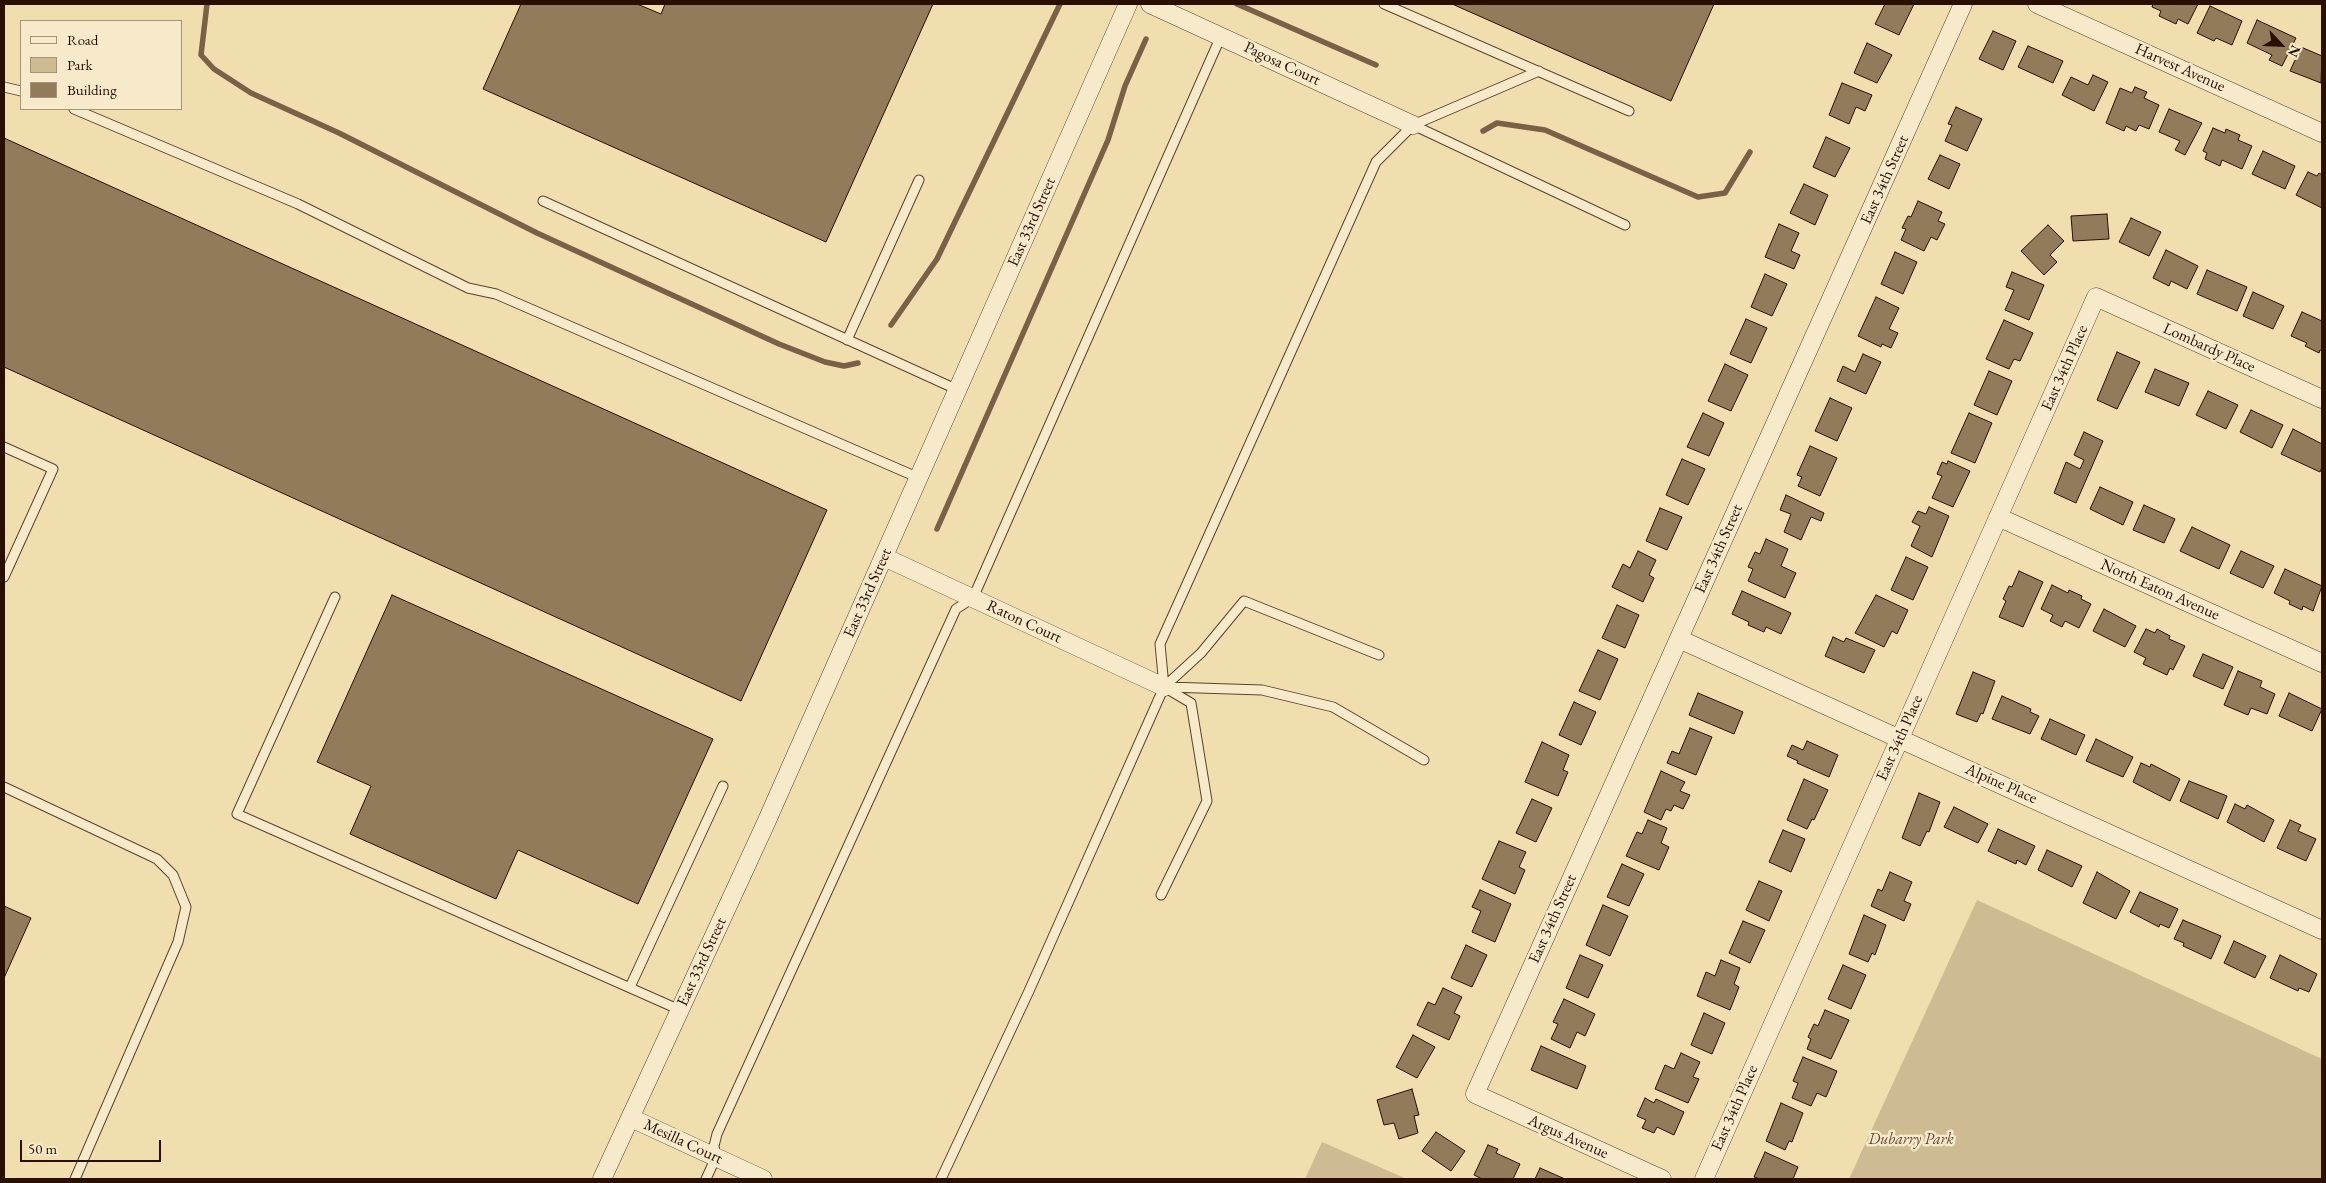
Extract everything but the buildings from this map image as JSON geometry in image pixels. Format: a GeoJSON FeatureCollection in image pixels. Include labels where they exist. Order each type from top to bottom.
{"type":"FeatureCollection","features":[{"type":"Feature","properties":{"kind":"street","name":"East 33rd Street"},"geometry":{"type":"LineString","coordinates":[[602,1179],[884,557],[1128,4]]}},
{"type":"Feature","properties":{"kind":"street","name":"Pagosa Court"},"geometry":{"type":"LineString","coordinates":[[1150,4],[1413,125]]}},
{"type":"Feature","properties":{"kind":"street","name":"East 34th Street"},"geometry":{"type":"LineString","coordinates":[[1475,1094],[1963,4]]}},
{"type":"Feature","properties":{"kind":"street","name":"Harvest Avenue"},"geometry":{"type":"LineString","coordinates":[[2037,4],[2322,133]]}},
{"type":"Feature","properties":{"kind":"street","name":"Lombardy Place"},"geometry":{"type":"LineString","coordinates":[[2096,297],[2322,399]]}},
{"type":"Feature","properties":{"kind":"street","name":"East 34th Place"},"geometry":{"type":"LineString","coordinates":[[1704,1179],[2096,297]]}},
{"type":"Feature","properties":{"kind":"street","name":"North Eaton Avenue"},"geometry":{"type":"LineString","coordinates":[[1998,517],[2322,664]]}},
{"type":"Feature","properties":{"kind":"street","name":"Raton Court"},"geometry":{"type":"LineString","coordinates":[[884,557],[1164,687]]}},
{"type":"Feature","properties":{"kind":"street","name":"Alpine Place"},"geometry":{"type":"LineString","coordinates":[[1678,639],[2322,930]]}},
{"type":"Feature","properties":{"kind":"street","name":"Argus Avenue"},"geometry":{"type":"LineString","coordinates":[[1475,1094],[1662,1179]]}},
{"type":"Feature","properties":{"kind":"street","name":"Mesilla Court"},"geometry":{"type":"LineString","coordinates":[[631,1118],[763,1179]]}},
{"type":"Feature","properties":{"kind":"lane"},"geometry":{"type":"LineString","coordinates":[[1384,4],[1629,111]]}},
{"type":"Feature","properties":{"kind":"lane"},"geometry":{"type":"LineString","coordinates":[[706,1179],[716,1157],[714,1146],[717,1134],[956,608],[973,598],[1221,36]]}},
{"type":"Feature","properties":{"kind":"lane"},"geometry":{"type":"LineString","coordinates":[[1164,687],[1160,644],[1376,162],[1413,125],[1539,72]]}},
{"type":"Feature","properties":{"kind":"lane"},"geometry":{"type":"LineString","coordinates":[[4,87],[20,92]]}},
{"type":"Feature","properties":{"kind":"lane"},"geometry":{"type":"LineString","coordinates":[[76,110],[298,204],[468,288],[496,294],[919,478]]}},
{"type":"Feature","properties":{"kind":"lane"},"geometry":{"type":"LineString","coordinates":[[1413,125],[1625,225]]}},
{"type":"Feature","properties":{"kind":"lane"},"geometry":{"type":"LineString","coordinates":[[847,340],[919,180]]}},
{"type":"Feature","properties":{"kind":"lane"},"geometry":{"type":"LineString","coordinates":[[543,201],[958,390]]}},
{"type":"Feature","properties":{"kind":"lane"},"geometry":{"type":"LineString","coordinates":[[4,447],[53,469],[4,577]]}},
{"type":"Feature","properties":{"kind":"lane"},"geometry":{"type":"LineString","coordinates":[[335,597],[236,814],[680,1010]]}},
{"type":"Feature","properties":{"kind":"lane"},"geometry":{"type":"LineString","coordinates":[[941,1179],[1029,991],[1164,687],[1201,653],[1244,601],[1379,655]]}},
{"type":"Feature","properties":{"kind":"lane"},"geometry":{"type":"LineString","coordinates":[[1164,687],[1262,690],[1333,707],[1424,760]]}},
{"type":"Feature","properties":{"kind":"lane"},"geometry":{"type":"LineString","coordinates":[[1161,895],[1207,801],[1191,703],[1164,687]]}},
{"type":"Feature","properties":{"kind":"lane"},"geometry":{"type":"LineString","coordinates":[[630,987],[722,786]]}},
{"type":"Feature","properties":{"kind":"lane"},"geometry":{"type":"LineString","coordinates":[[4,787],[157,859],[173,875],[186,907],[178,942],[75,1179]]}},
{"type":"Feature","properties":{"kind":"green space","name":"Dubarry Park"},"geometry":{"type":"Polygon","coordinates":[[[1977,900],[2322,1059],[2322,1179],[1849,1179],[1977,900]]]}},
{"type":"Feature","properties":{"kind":"green space"},"geometry":{"type":"Polygon","coordinates":[[[1322,1142],[1407,1179],[1305,1179],[1322,1142]]]}},
{"type":"Feature","properties":{"kind":"waterway"},"geometry":{"type":"LineString","coordinates":[[207,4],[201,55],[214,69],[251,93],[339,133],[537,233],[779,344],[825,362],[844,366],[858,363]]}},
{"type":"Feature","properties":{"kind":"waterway"},"geometry":{"type":"LineString","coordinates":[[891,325],[937,259],[1060,4]]}},
{"type":"Feature","properties":{"kind":"waterway"},"geometry":{"type":"LineString","coordinates":[[1237,4],[1376,65]]}},
{"type":"Feature","properties":{"kind":"waterway"},"geometry":{"type":"LineString","coordinates":[[937,529],[1108,140],[1125,86],[1146,39]]}},
{"type":"Feature","properties":{"kind":"waterway"},"geometry":{"type":"LineString","coordinates":[[1483,131],[1497,123],[1545,130],[1698,197],[1725,193],[1750,152]]}}]}
